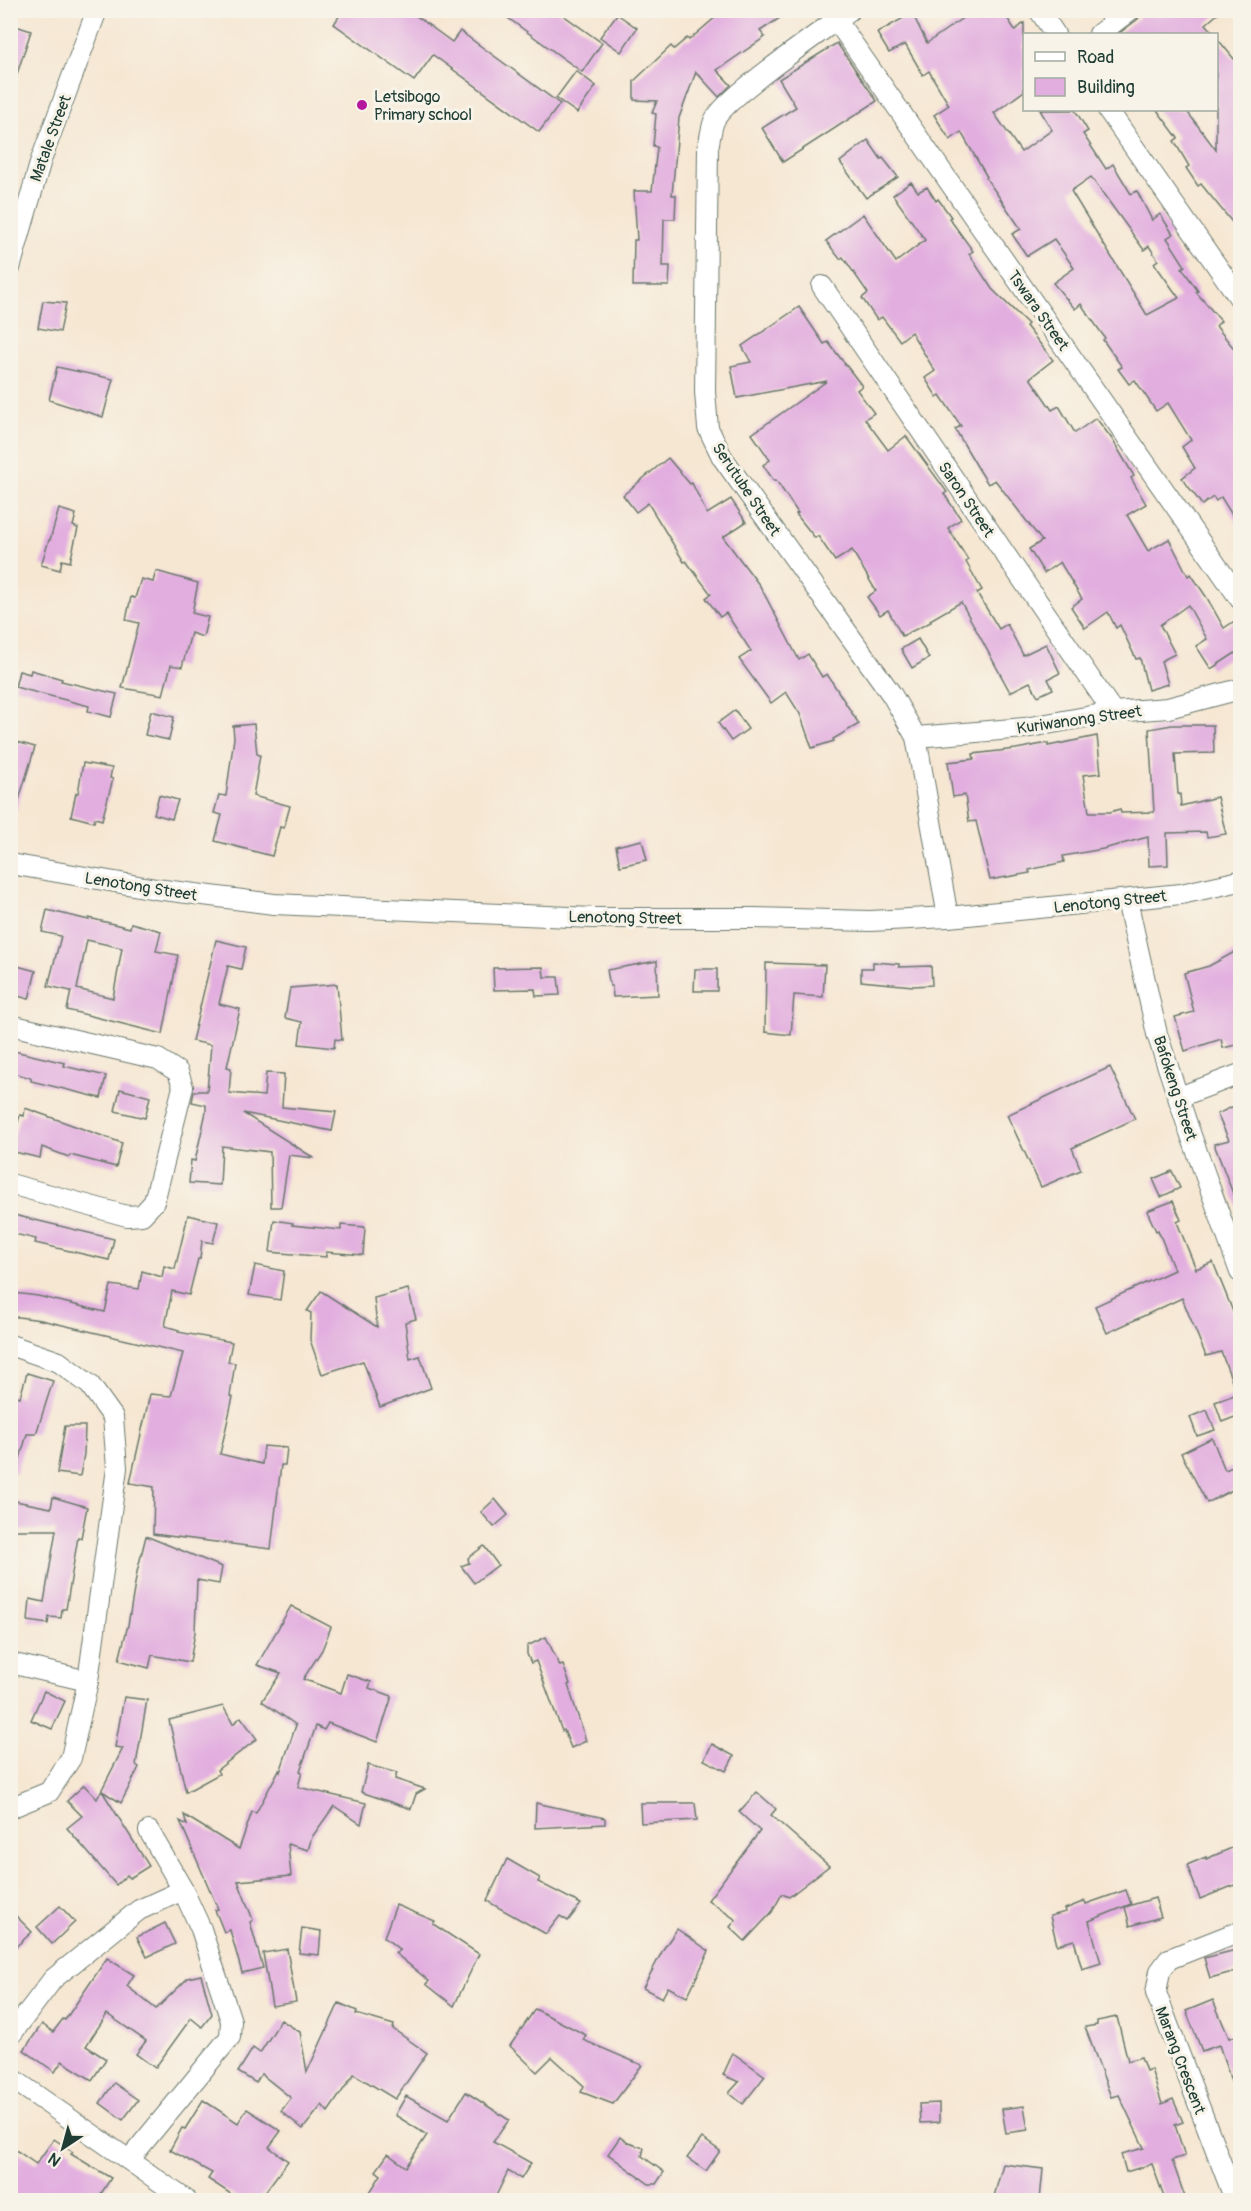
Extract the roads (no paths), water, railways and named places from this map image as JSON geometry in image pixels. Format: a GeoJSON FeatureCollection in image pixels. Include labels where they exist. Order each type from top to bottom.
{"type":"FeatureCollection","features":[{"type":"Feature","properties":{"kind":"street","name":"Matale Street"},"geometry":{"type":"LineString","coordinates":[[10,268],[41,160],[97,10]]}},
{"type":"Feature","properties":{"kind":"street"},"geometry":{"type":"LineString","coordinates":[[1039,10],[1054,33]]}},
{"type":"Feature","properties":{"kind":"street"},"geometry":{"type":"LineString","coordinates":[[1100,33],[1130,10]]}},
{"type":"Feature","properties":{"kind":"street","name":"Tswara Street"},"geometry":{"type":"LineString","coordinates":[[843,16],[1240,599]]}},
{"type":"Feature","properties":{"kind":"street","name":"Serutube Street"},"geometry":{"type":"LineString","coordinates":[[843,16],[752,84],[726,106],[715,120],[708,148],[705,392],[708,428],[722,457],[892,695],[916,737],[948,917]]}},
{"type":"Feature","properties":{"kind":"street"},"geometry":{"type":"LineString","coordinates":[[1109,111],[1240,299]]}},
{"type":"Feature","properties":{"kind":"street","name":"Saron Street"},"geometry":{"type":"LineString","coordinates":[[822,286],[1113,712]]}},
{"type":"Feature","properties":{"kind":"street","name":"Kuriwanong Street"},"geometry":{"type":"LineString","coordinates":[[916,737],[1025,728],[1113,712],[1168,708],[1240,689]]}},
{"type":"Feature","properties":{"kind":"street","name":"Lenotong Street"},"geometry":{"type":"LineString","coordinates":[[10,864],[156,889],[274,904],[593,918],[870,921],[948,917],[1181,894],[1240,880]]}},
{"type":"Feature","properties":{"kind":"street","name":"Bafokeng Street"},"geometry":{"type":"LineString","coordinates":[[1127,900],[1157,1034],[1239,1266]]}},
{"type":"Feature","properties":{"kind":"street"},"geometry":{"type":"LineString","coordinates":[[10,1025],[158,1059],[178,1072],[183,1087],[154,1202],[142,1215],[127,1216],[10,1184]]}},
{"type":"Feature","properties":{"kind":"street"},"geometry":{"type":"LineString","coordinates":[[1179,1097],[1240,1074]]}},
{"type":"Feature","properties":{"kind":"street"},"geometry":{"type":"LineString","coordinates":[[10,1345],[59,1362],[90,1385],[113,1417],[117,1468],[88,1681],[71,1758],[49,1792],[10,1808]]}},
{"type":"Feature","properties":{"kind":"street"},"geometry":{"type":"LineString","coordinates":[[10,1662],[88,1681]]}},
{"type":"Feature","properties":{"kind":"street"},"geometry":{"type":"LineString","coordinates":[[129,2160],[230,2037],[231,2021],[201,1929],[183,1890],[149,1831]]}},
{"type":"Feature","properties":{"kind":"street"},"geometry":{"type":"LineString","coordinates":[[10,2036],[53,1979],[139,1910],[183,1890]]}},
{"type":"Feature","properties":{"kind":"street","name":"Marang Crescent"},"geometry":{"type":"LineString","coordinates":[[1235,2200],[1156,1993],[1160,1971],[1169,1959],[1240,1931]]}},
{"type":"Feature","properties":{"kind":"street"},"geometry":{"type":"LineString","coordinates":[[10,2077],[186,2200]]}},
{"type":"Feature","properties":{"kind":"place","name":"Letsibogo Primary school"},"geometry":{"type":"Point","coordinates":[362,105]}}]}
